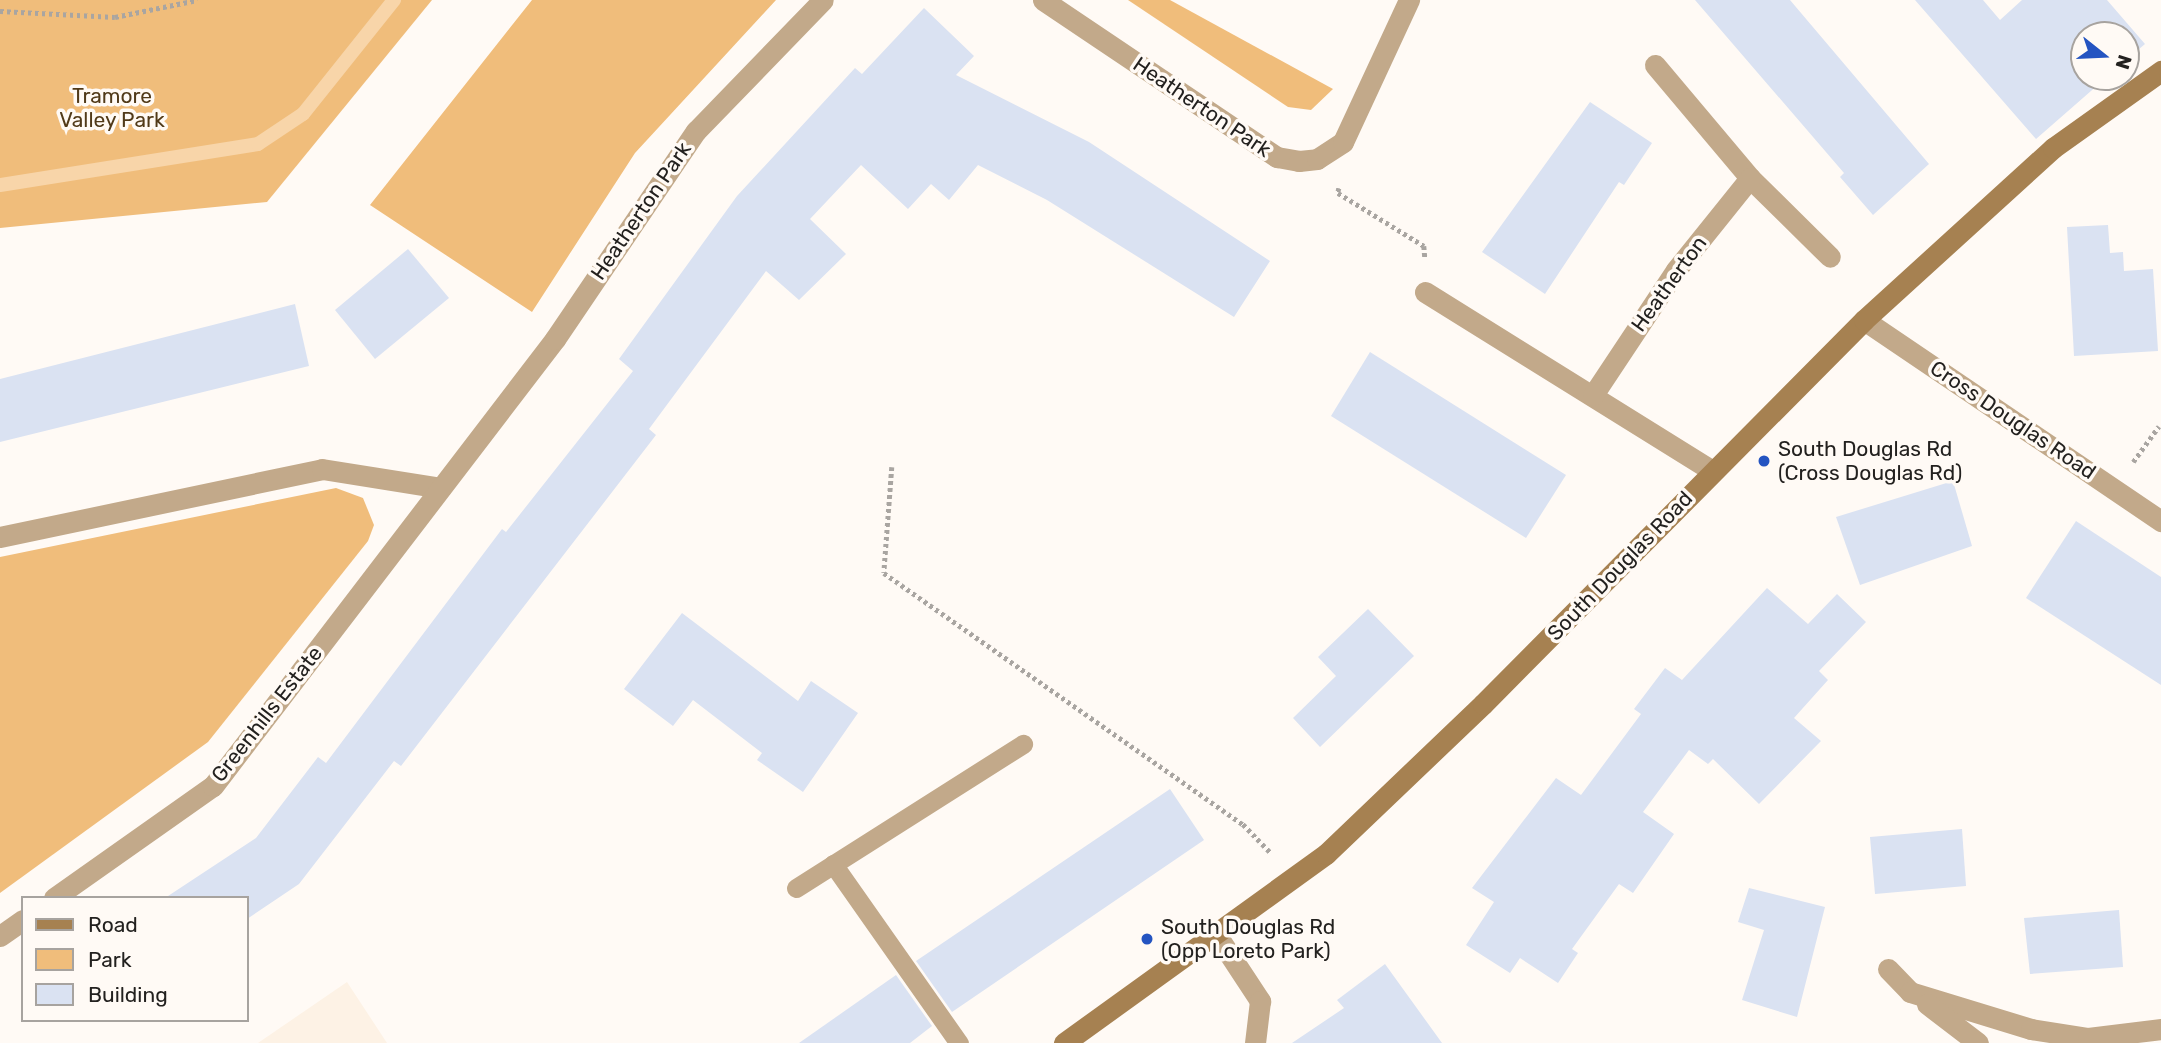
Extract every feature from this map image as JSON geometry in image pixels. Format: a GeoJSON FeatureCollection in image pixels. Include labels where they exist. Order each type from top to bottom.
{"type":"FeatureCollection","features":[{"type":"Feature","properties":{"kind":"main road","name":"South Douglas Road"},"geometry":{"type":"LineString","coordinates":[[1064,1043],[1297,880],[1483,704],[1864,320],[2053,148],[2161,71]]}},
{"type":"Feature","properties":{"kind":"street","name":"Heatherton Park"},"geometry":{"type":"LineString","coordinates":[[555,339],[696,131],[823,0]]}},
{"type":"Feature","properties":{"kind":"street","name":"Heatherton Park"},"geometry":{"type":"LineString","coordinates":[[1043,0],[1277,157],[1298,160],[1317,159],[1343,142],[1409,0]]}},
{"type":"Feature","properties":{"kind":"street"},"geometry":{"type":"LineString","coordinates":[[1655,65],[1750,178],[1830,257]]}},
{"type":"Feature","properties":{"kind":"street","name":"Heatherton"},"geometry":{"type":"LineString","coordinates":[[1593,395],[1676,270],[1750,178]]}},
{"type":"Feature","properties":{"kind":"street"},"geometry":{"type":"LineString","coordinates":[[1425,292],[1713,471]]}},
{"type":"Feature","properties":{"kind":"street","name":"Cross Douglas Road"},"geometry":{"type":"LineString","coordinates":[[1864,320],[2161,521]]}},
{"type":"Feature","properties":{"kind":"street","name":"Greenhills Estate"},"geometry":{"type":"LineString","coordinates":[[57,896],[213,786],[555,339]]}},
{"type":"Feature","properties":{"kind":"street"},"geometry":{"type":"LineString","coordinates":[[0,537],[322,469],[440,488]]}},
{"type":"Feature","properties":{"kind":"street"},"geometry":{"type":"LineString","coordinates":[[0,936],[21,920]]}},
{"type":"Feature","properties":{"kind":"street"},"geometry":{"type":"LineString","coordinates":[[1218,937],[1260,1001],[1255,1043]]}},
{"type":"Feature","properties":{"kind":"street"},"geometry":{"type":"LineString","coordinates":[[1888,969],[1910,992],[1978,1043]]}},
{"type":"Feature","properties":{"kind":"street"},"geometry":{"type":"LineString","coordinates":[[1910,992],[2031,1029],[2068,1037],[2106,1040],[2161,1029]]}},
{"type":"Feature","properties":{"kind":"lane"},"geometry":{"type":"LineString","coordinates":[[796,888],[1023,744]]}},
{"type":"Feature","properties":{"kind":"lane"},"geometry":{"type":"LineString","coordinates":[[834,864],[959,1043]]}},
{"type":"Feature","properties":{"kind":"path"},"geometry":{"type":"LineString","coordinates":[[0,11],[115,16],[197,0]]}},
{"type":"Feature","properties":{"kind":"path"},"geometry":{"type":"LineString","coordinates":[[1338,193],[1424,246]]}},
{"type":"Feature","properties":{"kind":"path"},"geometry":{"type":"LineString","coordinates":[[2127,470],[2160,426]]}},
{"type":"Feature","properties":{"kind":"path"},"geometry":{"type":"LineString","coordinates":[[892,467],[884,573],[1242,824],[1297,880]]}},
{"type":"Feature","properties":{"kind":"shaded area"},"geometry":{"type":"Polygon","coordinates":[[[347,982],[387,1043],[258,1043],[347,982]]]}},
{"type":"Feature","properties":{"kind":"green space","name":"Tramore Valley Park"},"geometry":{"type":"Polygon","coordinates":[[[0,0],[432,0],[267,202],[0,228],[0,0]]]}},
{"type":"Feature","properties":{"kind":"green space"},"geometry":{"type":"Polygon","coordinates":[[[532,0],[776,0],[635,153],[532,312],[370,205],[532,0]]]}},
{"type":"Feature","properties":{"kind":"green space"},"geometry":{"type":"Polygon","coordinates":[[[1128,0],[1170,0],[1333,89],[1311,110],[1288,107],[1128,0]]]}},
{"type":"Feature","properties":{"kind":"green space"},"geometry":{"type":"Polygon","coordinates":[[[336,488],[363,498],[374,525],[368,541],[208,742],[0,893],[0,557],[336,488]]]}},
{"type":"Feature","properties":{"kind":"building"},"geometry":{"type":"Polygon","coordinates":[[[1695,0],[1790,0],[1929,164],[1873,215],[1840,177],[1844,173],[1695,0]]]}},
{"type":"Feature","properties":{"kind":"building"},"geometry":{"type":"Polygon","coordinates":[[[1915,0],[1983,0],[2000,20],[2022,0],[2107,0],[2125,21],[2070,21],[2070,91],[2091,91],[2036,139],[1915,0]]]}},
{"type":"Feature","properties":{"kind":"building"},"geometry":{"type":"Polygon","coordinates":[[[924,8],[974,56],[956,75],[1089,142],[1270,261],[1234,317],[1047,200],[978,165],[949,200],[931,184],[908,209],[861,165],[810,219],[846,254],[799,300],[766,271],[649,429],[656,435],[401,766],[394,761],[299,884],[248,918],[248,896],[168,896],[256,838],[318,757],[326,763],[502,529],[506,532],[633,371],[619,359],[737,196],[855,68],[862,74],[924,8]]]}},
{"type":"Feature","properties":{"kind":"building"},"geometry":{"type":"Polygon","coordinates":[[[1590,102],[1652,143],[1624,185],[1619,182],[1545,294],[1482,252],[1590,102]]]}},
{"type":"Feature","properties":{"kind":"building"},"geometry":{"type":"Polygon","coordinates":[[[2108,225],[2110,253],[2123,252],[2124,271],[2153,269],[2158,351],[2074,356],[2067,227],[2108,225]]]}},
{"type":"Feature","properties":{"kind":"building"},"geometry":{"type":"Polygon","coordinates":[[[408,249],[449,298],[375,359],[335,310],[408,249]]]}},
{"type":"Feature","properties":{"kind":"building"},"geometry":{"type":"Polygon","coordinates":[[[295,304],[309,366],[0,442],[0,379],[295,304]]]}},
{"type":"Feature","properties":{"kind":"building"},"geometry":{"type":"Polygon","coordinates":[[[1370,352],[1566,475],[1526,538],[1331,416],[1370,352]]]}},
{"type":"Feature","properties":{"kind":"building"},"geometry":{"type":"Polygon","coordinates":[[[1953,481],[1972,546],[1860,585],[1836,517],[1953,481]]]}},
{"type":"Feature","properties":{"kind":"building"},"geometry":{"type":"Polygon","coordinates":[[[2076,521],[2161,577],[2161,685],[2026,598],[2076,521]]]}},
{"type":"Feature","properties":{"kind":"building"},"geometry":{"type":"Polygon","coordinates":[[[1767,588],[1808,624],[1837,594],[1866,622],[1819,671],[1828,680],[1794,718],[1821,741],[1759,804],[1713,759],[1708,764],[1689,750],[1643,812],[1674,834],[1633,893],[1619,884],[1572,949],[1578,953],[1558,983],[1520,958],[1510,973],[1466,945],[1494,902],[1472,888],[1556,778],[1581,795],[1641,714],[1634,709],[1665,668],[1682,680],[1767,588]]]}},
{"type":"Feature","properties":{"kind":"building"},"geometry":{"type":"Polygon","coordinates":[[[1368,609],[1414,656],[1320,747],[1293,718],[1336,676],[1318,657],[1368,609]]]}},
{"type":"Feature","properties":{"kind":"building"},"geometry":{"type":"Polygon","coordinates":[[[682,613],[798,701],[811,681],[858,713],[803,792],[757,760],[762,753],[693,700],[673,726],[624,689],[682,613]]]}},
{"type":"Feature","properties":{"kind":"building"},"geometry":{"type":"Polygon","coordinates":[[[1170,789],[1204,840],[952,1012],[916,961],[1170,789]]]}},
{"type":"Feature","properties":{"kind":"building"},"geometry":{"type":"Polygon","coordinates":[[[1962,829],[1966,886],[1875,894],[1870,837],[1962,829]]]}},
{"type":"Feature","properties":{"kind":"building"},"geometry":{"type":"Polygon","coordinates":[[[1749,888],[1825,907],[1797,1017],[1742,1000],[1764,930],[1738,922],[1749,888]]]}},
{"type":"Feature","properties":{"kind":"building"},"geometry":{"type":"Polygon","coordinates":[[[2119,910],[2123,967],[2030,974],[2024,918],[2119,910]]]}},
{"type":"Feature","properties":{"kind":"building"},"geometry":{"type":"Polygon","coordinates":[[[1385,964],[1442,1043],[1292,1043],[1344,1008],[1337,1000],[1385,964]]]}},
{"type":"Feature","properties":{"kind":"building"},"geometry":{"type":"Polygon","coordinates":[[[896,975],[932,1026],[910,1043],[799,1043],[896,975]]]}},
{"type":"Feature","properties":{"kind":"waterway"},"geometry":{"type":"LineString","coordinates":[[0,185],[258,144],[303,114],[394,0]]}},
{"type":"Feature","properties":{"kind":"place","name":"South Douglas Rd (Cross Douglas Rd)"},"geometry":{"type":"Point","coordinates":[1764,461]}},
{"type":"Feature","properties":{"kind":"place","name":"South Douglas Rd (Opp Loreto Park)"},"geometry":{"type":"Point","coordinates":[1147,939]}}]}
